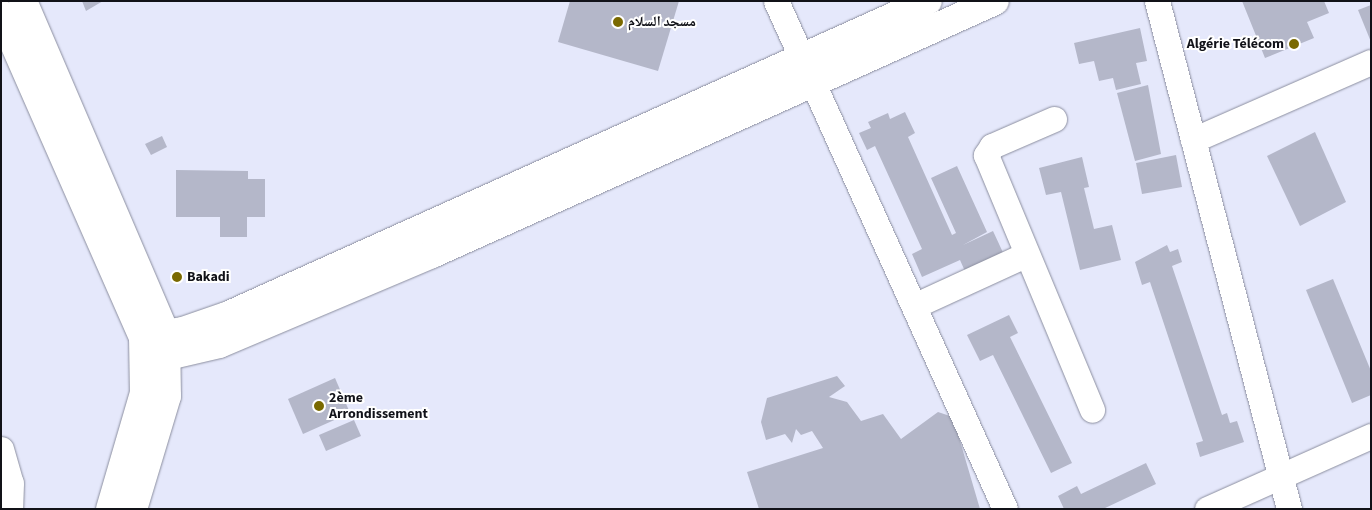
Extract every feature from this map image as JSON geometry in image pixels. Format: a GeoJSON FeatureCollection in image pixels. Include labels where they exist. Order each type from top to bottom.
{"type":"FeatureCollection","features":[{"type":"Feature","properties":{"kind":"main road"},"geometry":{"type":"LineString","coordinates":[[22,1],[157,306],[156,348],[165,401]]}},
{"type":"Feature","properties":{"kind":"main road"},"geometry":{"type":"LineString","coordinates":[[134,509],[165,401],[215,333],[801,57],[928,1]]}},
{"type":"Feature","properties":{"kind":"main road"},"geometry":{"type":"LineString","coordinates":[[156,348],[215,333],[432,254],[812,81],[995,1]]}},
{"type":"Feature","properties":{"kind":"main road"},"geometry":{"type":"LineString","coordinates":[[1,14],[156,348],[110,509]]}},
{"type":"Feature","properties":{"kind":"main road"},"geometry":{"type":"LineString","coordinates":[[157,306],[177,319],[215,333]]}},
{"type":"Feature","properties":{"kind":"street"},"geometry":{"type":"LineString","coordinates":[[776,1],[1005,509]]}},
{"type":"Feature","properties":{"kind":"street"},"geometry":{"type":"LineString","coordinates":[[1157,1],[1289,509]]}},
{"type":"Feature","properties":{"kind":"street"},"geometry":{"type":"LineString","coordinates":[[1193,140],[1371,62]]}},
{"type":"Feature","properties":{"kind":"street"},"geometry":{"type":"LineString","coordinates":[[1054,119],[992,146],[986,156],[1025,255],[1092,410]]}},
{"type":"Feature","properties":{"kind":"street"},"geometry":{"type":"LineString","coordinates":[[914,306],[1025,255]]}},
{"type":"Feature","properties":{"kind":"street"},"geometry":{"type":"LineString","coordinates":[[1207,509],[1371,436]]}},
{"type":"Feature","properties":{"kind":"street"},"geometry":{"type":"LineString","coordinates":[[1,449],[11,483],[10,509]]}},
{"type":"Feature","properties":{"kind":"building"},"geometry":{"type":"Polygon","coordinates":[[[82,1],[103,1],[86,11],[82,1]]]}},
{"type":"Feature","properties":{"kind":"building","name":"مسجد السلام"},"geometry":{"type":"Polygon","coordinates":[[[570,1],[679,1],[658,71],[558,42],[570,1]]]}},
{"type":"Feature","properties":{"kind":"building"},"geometry":{"type":"Polygon","coordinates":[[[1242,1],[1324,1],[1329,13],[1307,22],[1314,38],[1265,58],[1242,1]]]}},
{"type":"Feature","properties":{"kind":"building"},"geometry":{"type":"Polygon","coordinates":[[[1371,5],[1371,42],[1358,10],[1371,5]]]}},
{"type":"Feature","properties":{"kind":"building"},"geometry":{"type":"Polygon","coordinates":[[[1140,28],[1147,61],[1136,63],[1141,84],[1116,90],[1113,78],[1099,81],[1094,61],[1079,64],[1074,43],[1140,28]]]}},
{"type":"Feature","properties":{"kind":"building"},"geometry":{"type":"Polygon","coordinates":[[[1148,85],[1161,154],[1135,161],[1117,93],[1148,85]]]}},
{"type":"Feature","properties":{"kind":"building"},"geometry":{"type":"Polygon","coordinates":[[[905,112],[915,133],[908,137],[952,235],[956,233],[931,178],[957,166],[987,232],[963,245],[993,231],[1006,259],[968,278],[960,260],[922,277],[912,254],[922,249],[875,146],[867,150],[859,133],[871,128],[868,122],[888,113],[890,119],[905,112]]]}},
{"type":"Feature","properties":{"kind":"building"},"geometry":{"type":"Polygon","coordinates":[[[1315,132],[1346,202],[1300,226],[1267,156],[1315,132]]]}},
{"type":"Feature","properties":{"kind":"building"},"geometry":{"type":"Polygon","coordinates":[[[162,136],[167,147],[151,155],[145,144],[162,136]]]}},
{"type":"Feature","properties":{"kind":"building"},"geometry":{"type":"Polygon","coordinates":[[[1176,155],[1182,187],[1142,194],[1136,163],[1176,155]]]}},
{"type":"Feature","properties":{"kind":"building"},"geometry":{"type":"Polygon","coordinates":[[[1082,157],[1089,187],[1084,188],[1094,229],[1112,225],[1121,260],[1080,270],[1061,192],[1046,195],[1039,168],[1082,157]]]}},
{"type":"Feature","properties":{"kind":"building"},"geometry":{"type":"Polygon","coordinates":[[[176,170],[248,171],[248,179],[265,179],[265,217],[247,217],[247,237],[220,237],[220,217],[176,217],[176,170]]]}},
{"type":"Feature","properties":{"kind":"building"},"geometry":{"type":"Polygon","coordinates":[[[1167,245],[1170,252],[1178,249],[1182,262],[1172,266],[1222,415],[1227,413],[1230,423],[1237,421],[1244,442],[1200,457],[1196,443],[1203,441],[1150,282],[1142,285],[1135,262],[1167,245]]]}},
{"type":"Feature","properties":{"kind":"building"},"geometry":{"type":"Polygon","coordinates":[[[1333,279],[1371,371],[1371,395],[1352,403],[1306,290],[1333,279]]]}},
{"type":"Feature","properties":{"kind":"building"},"geometry":{"type":"Polygon","coordinates":[[[1009,315],[1018,333],[1010,337],[1072,463],[1051,473],[993,355],[980,361],[967,335],[1009,315]]]}},
{"type":"Feature","properties":{"kind":"building"},"geometry":{"type":"Polygon","coordinates":[[[837,376],[845,386],[829,397],[847,402],[861,421],[883,414],[901,439],[938,412],[953,417],[980,509],[759,509],[747,472],[823,448],[812,431],[801,435],[796,429],[792,443],[785,434],[766,440],[761,422],[767,398],[837,376]]]}},
{"type":"Feature","properties":{"kind":"building","name":"2ème Arrondissement"},"geometry":{"type":"Polygon","coordinates":[[[335,378],[350,413],[303,434],[288,399],[335,378]]]}},
{"type":"Feature","properties":{"kind":"building"},"geometry":{"type":"Polygon","coordinates":[[[354,420],[361,436],[326,451],[319,435],[354,420]]]}},
{"type":"Feature","properties":{"kind":"building"},"geometry":{"type":"Polygon","coordinates":[[[1146,463],[1156,484],[1103,509],[1064,509],[1058,496],[1077,486],[1081,494],[1146,463]]]}},
{"type":"Feature","properties":{"kind":"place","name":"مسجد السلام"},"geometry":{"type":"Point","coordinates":[618,22]}},
{"type":"Feature","properties":{"kind":"place","name":"Algérie Télécom"},"geometry":{"type":"Point","coordinates":[1294,44]}},
{"type":"Feature","properties":{"kind":"place","name":"Bakadi"},"geometry":{"type":"Point","coordinates":[177,277]}},
{"type":"Feature","properties":{"kind":"place","name":"2ème Arrondissement"},"geometry":{"type":"Point","coordinates":[319,406]}}]}
